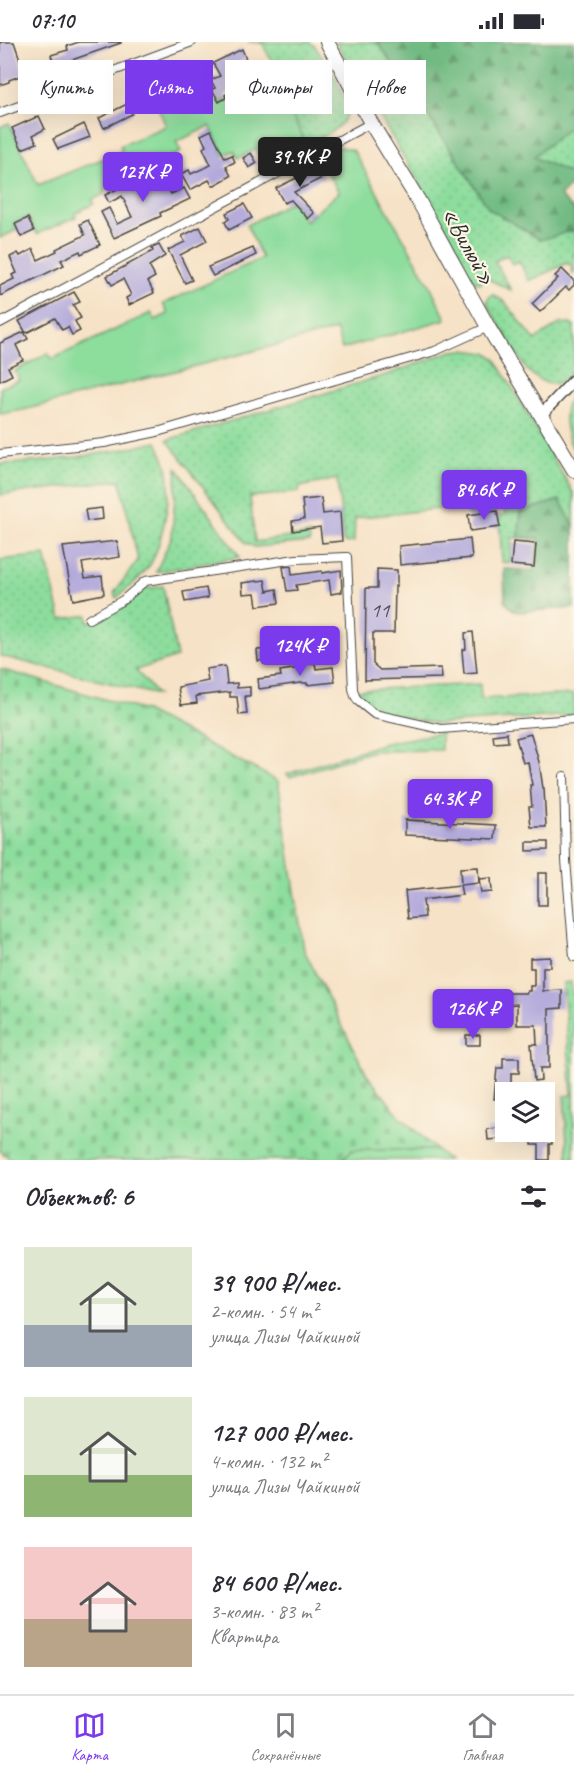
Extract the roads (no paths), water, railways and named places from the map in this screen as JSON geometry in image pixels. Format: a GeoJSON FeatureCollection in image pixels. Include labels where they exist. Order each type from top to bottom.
{"type":"FeatureCollection","features":[{"type":"Feature","properties":{"kind":"highway","name":"«Вилюй»"},"geometry":{"type":"LineString","coordinates":[[327,42],[488,327],[574,470]]}},
{"type":"Feature","properties":{"kind":"street"},"geometry":{"type":"LineString","coordinates":[[0,113],[192,42]]}},
{"type":"Feature","properties":{"kind":"street"},"geometry":{"type":"LineString","coordinates":[[0,323],[371,123]]}},
{"type":"Feature","properties":{"kind":"street"},"geometry":{"type":"LineString","coordinates":[[0,454],[104,443],[157,432],[435,351],[488,327]]}},
{"type":"Feature","properties":{"kind":"street"},"geometry":{"type":"LineString","coordinates":[[540,416],[574,380]]}},
{"type":"Feature","properties":{"kind":"street"},"geometry":{"type":"LineString","coordinates":[[89,619],[123,600],[145,582],[296,559],[347,557],[353,688],[355,696],[374,714],[441,729],[574,719]]}},
{"type":"Feature","properties":{"kind":"street"},"geometry":{"type":"LineString","coordinates":[[564,776],[566,860],[574,957]]}}]}
